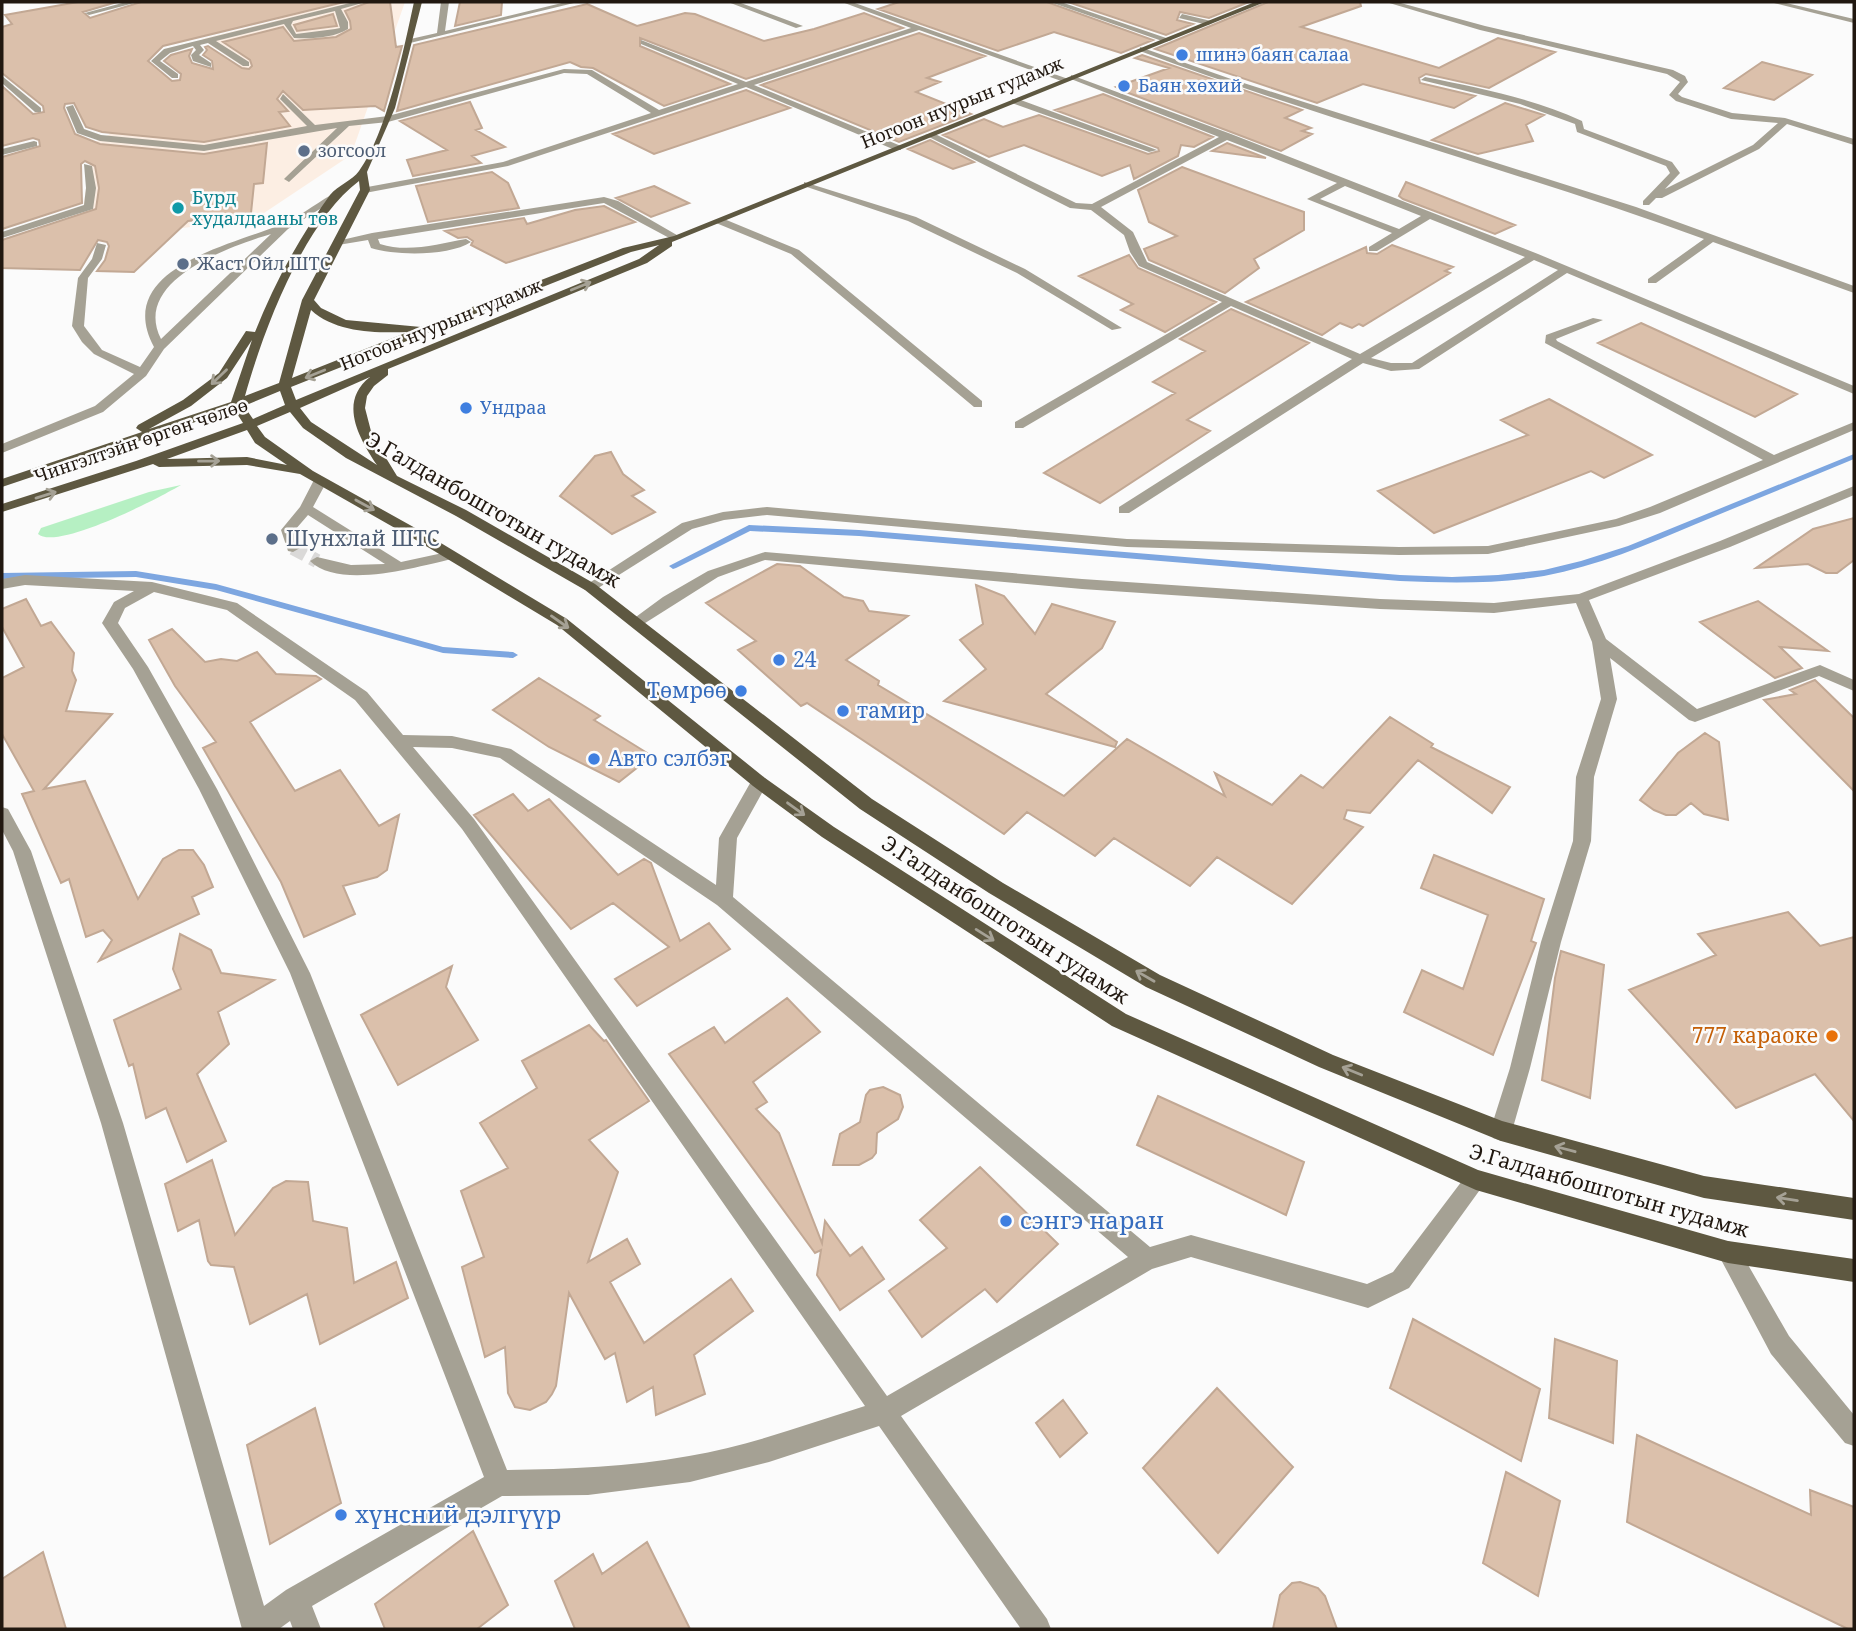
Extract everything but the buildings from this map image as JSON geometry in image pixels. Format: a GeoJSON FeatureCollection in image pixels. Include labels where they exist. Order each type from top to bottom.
{"type":"FeatureCollection","features":[{"type":"Feature","properties":{"kind":"main road"},"geometry":{"type":"LineString","coordinates":[[79,459],[187,403],[223,375],[334,197],[363,173],[388,119],[418,2]]}},
{"type":"Feature","properties":{"kind":"main road","name":"Ногоон нуурын гудамж"},"geometry":{"type":"LineString","coordinates":[[284,386],[627,250],[677,238],[1261,2]]}},
{"type":"Feature","properties":{"kind":"main road"},"geometry":{"type":"LineString","coordinates":[[284,386],[308,300],[365,190],[363,173]]}},
{"type":"Feature","properties":{"kind":"main road","name":"Ногоон нуурын гудамж"},"geometry":{"type":"LineString","coordinates":[[292,406],[419,351],[643,261],[677,238]]}},
{"type":"Feature","properties":{"kind":"main road"},"geometry":{"type":"LineString","coordinates":[[237,404],[250,355],[271,300]]}},
{"type":"Feature","properties":{"kind":"main road"},"geometry":{"type":"LineString","coordinates":[[308,300],[316,311],[342,323],[386,329],[426,330]]}},
{"type":"Feature","properties":{"kind":"main road"},"geometry":{"type":"LineString","coordinates":[[398,482],[368,444],[357,416],[362,397],[373,379],[419,351]]}},
{"type":"Feature","properties":{"kind":"main road","name":"Чингэлтэйн өргөн чөлөө"},"geometry":{"type":"LineString","coordinates":[[2,483],[79,459],[284,386]]}},
{"type":"Feature","properties":{"kind":"main road","name":"Э.Галданбошготын гудамж"},"geometry":{"type":"LineString","coordinates":[[284,386],[292,406],[307,425],[398,482],[461,513],[590,587],[866,804],[996,888],[1153,981],[1326,1061],[1501,1131],[1704,1187],[1854,1209]]}},
{"type":"Feature","properties":{"kind":"main road","name":"Э.Галданбошготын гудамж"},"geometry":{"type":"LineString","coordinates":[[237,404],[260,440],[314,478],[452,555],[562,622],[760,782],[850,847],[1119,1020],[1476,1180],[1728,1252],[1854,1271]]}},
{"type":"Feature","properties":{"kind":"main road","name":"Чингэлтэйн өргөн чөлөө"},"geometry":{"type":"LineString","coordinates":[[2,508],[141,464],[249,425],[292,406]]}},
{"type":"Feature","properties":{"kind":"main road"},"geometry":{"type":"LineString","coordinates":[[141,464],[247,461],[276,465],[314,478]]}},
{"type":"Feature","properties":{"kind":"street"},"geometry":{"type":"LineString","coordinates":[[89,13],[134,2]]}},
{"type":"Feature","properties":{"kind":"street"},"geometry":{"type":"LineString","coordinates":[[175,76],[155,61],[167,51],[362,2]]}},
{"type":"Feature","properties":{"kind":"street"},"geometry":{"type":"LineString","coordinates":[[441,34],[445,2]]}},
{"type":"Feature","properties":{"kind":"street"},"geometry":{"type":"LineString","coordinates":[[409,42],[574,2]]}},
{"type":"Feature","properties":{"kind":"street"},"geometry":{"type":"LineString","coordinates":[[732,2],[799,26]]}},
{"type":"Feature","properties":{"kind":"street"},"geometry":{"type":"LineString","coordinates":[[846,2],[1228,136],[1534,256],[1854,390]]}},
{"type":"Feature","properties":{"kind":"street"},"geometry":{"type":"LineString","coordinates":[[1054,2],[1168,40]]}},
{"type":"Feature","properties":{"kind":"street"},"geometry":{"type":"LineString","coordinates":[[1390,2],[1483,28],[1670,72],[1684,82],[1673,96],[1679,99],[1731,116],[1785,121],[1854,142]]}},
{"type":"Feature","properties":{"kind":"street"},"geometry":{"type":"LineString","coordinates":[[1779,2],[1854,21]]}},
{"type":"Feature","properties":{"kind":"street"},"geometry":{"type":"LineString","coordinates":[[1052,11],[1068,6]]}},
{"type":"Feature","properties":{"kind":"street"},"geometry":{"type":"LineString","coordinates":[[291,18],[287,25],[295,36],[338,31],[344,29],[344,22],[337,8]]}},
{"type":"Feature","properties":{"kind":"street"},"geometry":{"type":"LineString","coordinates":[[1182,16],[1208,23]]}},
{"type":"Feature","properties":{"kind":"street"},"geometry":{"type":"LineString","coordinates":[[365,190],[505,164],[918,28]]}},
{"type":"Feature","properties":{"kind":"street"},"geometry":{"type":"LineString","coordinates":[[209,40],[246,64]]}},
{"type":"Feature","properties":{"kind":"street"},"geometry":{"type":"LineString","coordinates":[[644,42],[898,148]]}},
{"type":"Feature","properties":{"kind":"street"},"geometry":{"type":"LineString","coordinates":[[195,43],[200,50],[195,55],[196,60],[208,65]]}},
{"type":"Feature","properties":{"kind":"street"},"geometry":{"type":"LineString","coordinates":[[1143,49],[1228,80],[1622,206],[1854,290]]}},
{"type":"Feature","properties":{"kind":"street"},"geometry":{"type":"LineString","coordinates":[[70,107],[80,131],[87,134],[100,138],[193,149],[313,128],[388,119],[577,70],[589,72],[657,113]]}},
{"type":"Feature","properties":{"kind":"street"},"geometry":{"type":"LineString","coordinates":[[1425,80],[1508,98],[1549,111],[1578,123],[1580,130],[1594,137],[1669,164],[1675,173],[1646,203]]}},
{"type":"Feature","properties":{"kind":"street"},"geometry":{"type":"LineString","coordinates":[[4,84],[38,110]]}},
{"type":"Feature","properties":{"kind":"street"},"geometry":{"type":"LineString","coordinates":[[283,97],[313,128]]}},
{"type":"Feature","properties":{"kind":"street"},"geometry":{"type":"LineString","coordinates":[[1015,101],[1152,150]]}},
{"type":"Feature","properties":{"kind":"street"},"geometry":{"type":"LineString","coordinates":[[1622,206],[1646,203],[1756,147],[1785,121]]}},
{"type":"Feature","properties":{"kind":"street"},"geometry":{"type":"LineString","coordinates":[[289,180],[346,124]]}},
{"type":"Feature","properties":{"kind":"street"},"geometry":{"type":"LineString","coordinates":[[929,135],[1074,206],[1094,208],[1129,234],[1135,252],[1143,264],[1362,359],[1391,367],[1415,366],[1566,269]]}},
{"type":"Feature","properties":{"kind":"street"},"geometry":{"type":"LineString","coordinates":[[1094,208],[1228,136]]}},
{"type":"Feature","properties":{"kind":"street"},"geometry":{"type":"LineString","coordinates":[[2,152],[34,144]]}},
{"type":"Feature","properties":{"kind":"street"},"geometry":{"type":"LineString","coordinates":[[2,235],[89,207],[87,166]]}},
{"type":"Feature","properties":{"kind":"street"},"geometry":{"type":"LineString","coordinates":[[1346,182],[1312,199],[1400,233]]}},
{"type":"Feature","properties":{"kind":"street"},"geometry":{"type":"LineString","coordinates":[[807,184],[912,219],[1021,271],[1116,328]]}},
{"type":"Feature","properties":{"kind":"street"},"geometry":{"type":"LineString","coordinates":[[2,449],[99,409],[142,373],[160,347],[284,227],[334,197]]}},
{"type":"Feature","properties":{"kind":"street"},"geometry":{"type":"LineString","coordinates":[[338,242],[604,200],[615,203],[677,238]]}},
{"type":"Feature","properties":{"kind":"street"},"geometry":{"type":"LineString","coordinates":[[1373,249],[1430,215]]}},
{"type":"Feature","properties":{"kind":"street"},"geometry":{"type":"LineString","coordinates":[[720,221],[795,252],[978,404]]}},
{"type":"Feature","properties":{"kind":"street"},"geometry":{"type":"LineString","coordinates":[[160,347],[150,329],[151,307],[167,280],[229,242],[284,227]]}},
{"type":"Feature","properties":{"kind":"street"},"geometry":{"type":"LineString","coordinates":[[372,236],[375,246],[383,250],[411,251],[466,243]]}},
{"type":"Feature","properties":{"kind":"street"},"geometry":{"type":"LineString","coordinates":[[1652,281],[1712,238]]}},
{"type":"Feature","properties":{"kind":"street"},"geometry":{"type":"LineString","coordinates":[[101,245],[83,278],[78,326],[86,340],[98,352],[142,373]]}},
{"type":"Feature","properties":{"kind":"street"},"geometry":{"type":"LineString","coordinates":[[1124,510],[1362,359],[1534,256]]}},
{"type":"Feature","properties":{"kind":"street"},"geometry":{"type":"LineString","coordinates":[[1019,425],[1230,302]]}},
{"type":"Feature","properties":{"kind":"street"},"geometry":{"type":"LineString","coordinates":[[1597,320],[1550,337],[1551,344],[1773,460]]}},
{"type":"Feature","properties":{"kind":"street"},"geometry":{"type":"LineString","coordinates":[[590,587],[687,526],[723,516],[767,511],[1127,542],[1399,551],[1488,550],[1619,522],[1655,510],[1854,426]]}},
{"type":"Feature","properties":{"kind":"street"},"geometry":{"type":"LineString","coordinates":[[293,548],[289,530],[306,508],[314,478]]}},
{"type":"Feature","properties":{"kind":"street"},"geometry":{"type":"LineString","coordinates":[[637,622],[707,574],[765,556],[1082,584],[1380,604],[1494,608],[1581,598],[1725,544],[1854,490]]}},
{"type":"Feature","properties":{"kind":"street"},"geometry":{"type":"LineString","coordinates":[[306,508],[398,566]]}},
{"type":"Feature","properties":{"kind":"street"},"geometry":{"type":"LineString","coordinates":[[317,561],[345,571],[362,572],[452,555]]}},
{"type":"Feature","properties":{"kind":"street"},"geometry":{"type":"LineString","coordinates":[[2,584],[25,580],[152,586],[232,606],[361,696],[468,824],[1037,1629]]}},
{"type":"Feature","properties":{"kind":"street"},"geometry":{"type":"LineString","coordinates":[[152,586],[119,605],[110,623],[140,667],[208,789],[300,973],[499,1483]]}},
{"type":"Feature","properties":{"kind":"street"},"geometry":{"type":"LineString","coordinates":[[1501,1131],[1520,1068],[1551,942],[1582,841],[1585,777],[1609,699],[1600,642],[1581,598]]}},
{"type":"Feature","properties":{"kind":"street"},"geometry":{"type":"LineString","coordinates":[[1600,642],[1695,716],[1819,670],[1854,685]]}},
{"type":"Feature","properties":{"kind":"street"},"geometry":{"type":"LineString","coordinates":[[398,741],[452,742],[505,753],[724,900],[1147,1259]]}},
{"type":"Feature","properties":{"kind":"street"},"geometry":{"type":"LineString","coordinates":[[724,900],[728,838],[760,782]]}},
{"type":"Feature","properties":{"kind":"street"},"geometry":{"type":"LineString","coordinates":[[2,814],[22,851],[112,1123],[256,1629],[296,1600],[499,1483],[588,1482],[690,1469],[769,1449],[884,1412],[1147,1259],[1191,1246],[1368,1296],[1401,1280],[1476,1180]]}},
{"type":"Feature","properties":{"kind":"street"},"geometry":{"type":"LineString","coordinates":[[1728,1252],[1780,1345],[1854,1434]]}},
{"type":"Feature","properties":{"kind":"street"},"geometry":{"type":"LineString","coordinates":[[296,1600],[307,1629]]}},
{"type":"Feature","properties":{"kind":"shaded area"},"geometry":{"type":"Polygon","coordinates":[[[242,2],[405,2],[351,155],[255,219],[78,241],[93,143],[240,65],[202,39],[278,20],[242,2]]]}},
{"type":"Feature","properties":{"kind":"green space"},"geometry":{"type":"Polygon","coordinates":[[[181,485],[131,511],[86,529],[49,537],[38,534],[41,528],[149,492],[181,485]]]}},
{"type":"Feature","properties":{"kind":"waterway"},"geometry":{"type":"LineString","coordinates":[[673,566],[749,528],[859,533],[1400,578],[1498,578],[1544,573],[1631,548],[1854,456]]}},
{"type":"Feature","properties":{"kind":"waterway"},"geometry":{"type":"LineString","coordinates":[[2,576],[136,574],[216,587],[443,650],[513,655]]}},
{"type":"Feature","properties":{"kind":"tunnel"},"geometry":{"type":"LineString","coordinates":[[293,548],[317,561]]}},
{"type":"Feature","properties":{"kind":"place","name":"шинэ баян салаа"},"geometry":{"type":"Point","coordinates":[1182,55]}},
{"type":"Feature","properties":{"kind":"place","name":"Баян хөхий"},"geometry":{"type":"Point","coordinates":[1124,86]}},
{"type":"Feature","properties":{"kind":"place","name":"зогсоол"},"geometry":{"type":"Point","coordinates":[304,151]}},
{"type":"Feature","properties":{"kind":"place","name":"Бүрд худалдааны төв"},"geometry":{"type":"Point","coordinates":[178,208]}},
{"type":"Feature","properties":{"kind":"place","name":"Жаст Ойл ШТС"},"geometry":{"type":"Point","coordinates":[183,264]}},
{"type":"Feature","properties":{"kind":"place","name":"Ундраа"},"geometry":{"type":"Point","coordinates":[466,408]}},
{"type":"Feature","properties":{"kind":"place","name":"Шунхлай ШТС"},"geometry":{"type":"Point","coordinates":[272,539]}},
{"type":"Feature","properties":{"kind":"place","name":"24"},"geometry":{"type":"Point","coordinates":[779,660]}},
{"type":"Feature","properties":{"kind":"place","name":"Төмрөө"},"geometry":{"type":"Point","coordinates":[741,691]}},
{"type":"Feature","properties":{"kind":"place","name":"тамир"},"geometry":{"type":"Point","coordinates":[843,711]}},
{"type":"Feature","properties":{"kind":"place","name":"Авто сэлбэг"},"geometry":{"type":"Point","coordinates":[594,759]}},
{"type":"Feature","properties":{"kind":"place","name":"777 караоке"},"geometry":{"type":"Point","coordinates":[1832,1036]}},
{"type":"Feature","properties":{"kind":"place","name":"сэнгэ наран"},"geometry":{"type":"Point","coordinates":[1006,1221]}},
{"type":"Feature","properties":{"kind":"place","name":"хүнсний дэлгүүр"},"geometry":{"type":"Point","coordinates":[341,1515]}}]}
